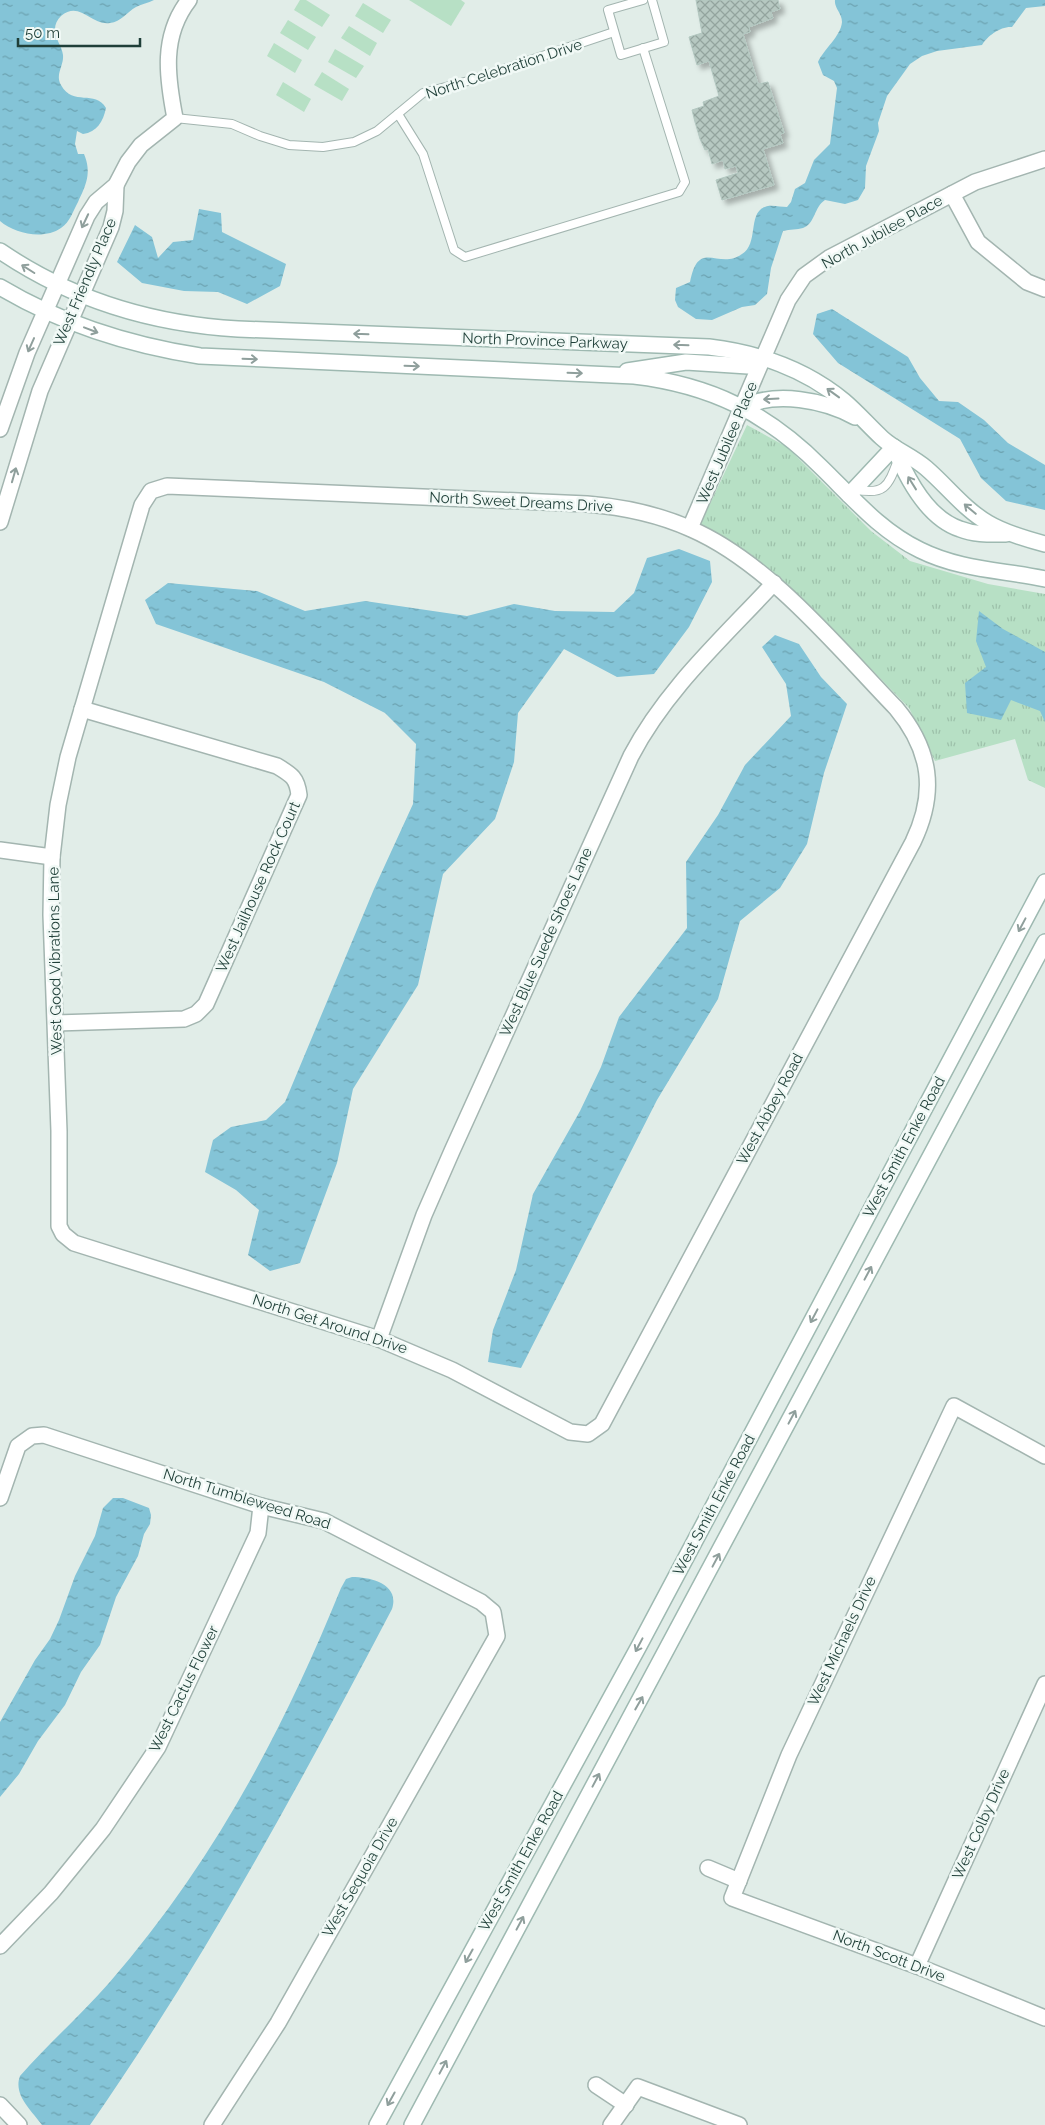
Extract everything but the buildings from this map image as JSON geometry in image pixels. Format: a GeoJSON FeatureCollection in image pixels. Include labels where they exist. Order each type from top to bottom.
{"type":"FeatureCollection","features":[{"type":"Feature","properties":{"kind":"street"},"geometry":{"type":"LineString","coordinates":[[116,185],[128,162],[141,146],[175,118],[168,82],[167,55],[172,32],[189,0]]}},
{"type":"Feature","properties":{"kind":"street","name":"North Jubilee Place"},"geometry":{"type":"LineString","coordinates":[[765,357],[788,300],[804,276],[829,258],[975,182],[1045,159]]}},
{"type":"Feature","properties":{"kind":"street","name":"West Friendly Place"},"geometry":{"type":"LineString","coordinates":[[0,429],[15,382],[87,216],[96,202],[116,185]]}},
{"type":"Feature","properties":{"kind":"street","name":"West Friendly Place"},"geometry":{"type":"LineString","coordinates":[[0,522],[37,399],[111,227],[115,210],[116,185]]}},
{"type":"Feature","properties":{"kind":"street"},"geometry":{"type":"LineString","coordinates":[[952,194],[978,242],[1027,282],[1045,289]]}},
{"type":"Feature","properties":{"kind":"street","name":"North Province Parkway"},"geometry":{"type":"LineString","coordinates":[[0,251],[30,271],[80,296],[141,316],[206,327],[701,346],[737,350],[765,357],[792,368],[844,401],[896,453],[926,468],[970,510],[988,523],[1010,534],[1045,544]]}},
{"type":"Feature","properties":{"kind":"street","name":"North Province Parkway"},"geometry":{"type":"LineString","coordinates":[[0,287],[45,312],[69,322],[134,344],[200,356],[609,375],[662,379],[690,385],[718,394],[743,407],[784,434],[851,492],[879,523],[919,550],[969,567],[1045,579]]}},
{"type":"Feature","properties":{"kind":"street"},"geometry":{"type":"LineString","coordinates":[[609,375],[686,362],[748,366],[765,357]]}},
{"type":"Feature","properties":{"kind":"street","name":"West Jubilee Place"},"geometry":{"type":"LineString","coordinates":[[690,528],[765,357]]}},
{"type":"Feature","properties":{"kind":"street"},"geometry":{"type":"LineString","coordinates":[[743,407],[766,399],[806,401],[846,412],[868,423]]}},
{"type":"Feature","properties":{"kind":"street"},"geometry":{"type":"LineString","coordinates":[[851,492],[896,453],[919,494],[941,518],[959,529],[973,532],[1010,534]]}},
{"type":"Feature","properties":{"kind":"street","name":"North Sweet Dreams Drive"},"geometry":{"type":"LineString","coordinates":[[151,491],[167,486],[587,504],[620,507],[690,528],[716,542],[774,583],[896,708],[912,727],[922,748],[928,774]]}},
{"type":"Feature","properties":{"kind":"street","name":"West Good Vibrations Lane"},"geometry":{"type":"LineString","coordinates":[[63,1234],[58,1217],[60,1174],[51,915],[52,857],[58,805],[82,709],[142,505],[151,491]]}},
{"type":"Feature","properties":{"kind":"street","name":"West Blue Suede Shoes Lane"},"geometry":{"type":"LineString","coordinates":[[379,1339],[424,1216],[448,1159],[630,756],[647,725],[668,697],[774,583]]}},
{"type":"Feature","properties":{"kind":"street","name":"West Jailhouse Rock Court"},"geometry":{"type":"LineString","coordinates":[[56,1023],[184,1019],[196,1014],[206,1004],[299,795],[297,782],[277,766],[82,709]]}},
{"type":"Feature","properties":{"kind":"street","name":"West Abbey Road"},"geometry":{"type":"LineString","coordinates":[[588,1434],[602,1424],[913,842],[923,820],[928,797],[928,774]]}},
{"type":"Feature","properties":{"kind":"street"},"geometry":{"type":"LineString","coordinates":[[0,850],[52,857]]}},
{"type":"Feature","properties":{"kind":"street","name":"West Smith Enke Road"},"geometry":{"type":"LineString","coordinates":[[377,2125],[646,1632],[1045,882]]}},
{"type":"Feature","properties":{"kind":"street","name":"West Smith Enke Road"},"geometry":{"type":"LineString","coordinates":[[412,2125],[1045,942]]}},
{"type":"Feature","properties":{"kind":"street","name":"North Get Around Drive"},"geometry":{"type":"LineString","coordinates":[[63,1234],[74,1243],[379,1339],[452,1370],[570,1432],[588,1434]]}},
{"type":"Feature","properties":{"kind":"street","name":"West Michaels Drive"},"geometry":{"type":"LineString","coordinates":[[732,1898],[789,1755],[954,1406],[1045,1455]]}},
{"type":"Feature","properties":{"kind":"street","name":"North Tumbleweed Road"},"geometry":{"type":"LineString","coordinates":[[0,1498],[18,1446],[32,1436],[44,1435],[261,1506],[324,1520],[481,1602],[493,1612],[495,1625]]}},
{"type":"Feature","properties":{"kind":"street","name":"West Cactus Flower"},"geometry":{"type":"LineString","coordinates":[[0,1946],[51,1893],[103,1830],[158,1747],[258,1533],[261,1506]]}},
{"type":"Feature","properties":{"kind":"street","name":"West Sequoia Drive"},"geometry":{"type":"LineString","coordinates":[[212,2125],[278,2023],[497,1636],[495,1625]]}},
{"type":"Feature","properties":{"kind":"street","name":"West Colby Drive"},"geometry":{"type":"LineString","coordinates":[[917,1966],[1045,1684]]}},
{"type":"Feature","properties":{"kind":"street"},"geometry":{"type":"LineString","coordinates":[[708,1868],[740,1881]]}},
{"type":"Feature","properties":{"kind":"street","name":"North Scott Drive"},"geometry":{"type":"LineString","coordinates":[[732,1898],[917,1966],[1045,2018]]}},
{"type":"Feature","properties":{"kind":"street"},"geometry":{"type":"LineString","coordinates":[[596,2085],[626,2105]]}},
{"type":"Feature","properties":{"kind":"street"},"geometry":{"type":"LineString","coordinates":[[611,2125],[638,2087],[739,2125]]}},
{"type":"Feature","properties":{"kind":"street"},"geometry":{"type":"LineString","coordinates":[[0,2105],[19,2125]]}},
{"type":"Feature","properties":{"kind":"lane"},"geometry":{"type":"LineString","coordinates":[[643,0],[628,2],[608,10],[621,55],[664,42],[652,0]]}},
{"type":"Feature","properties":{"kind":"lane","name":"North Celebration Drive"},"geometry":{"type":"LineString","coordinates":[[175,118],[232,124],[260,136],[290,145],[324,147],[354,142],[377,131],[423,93],[478,78],[614,32]]}},
{"type":"Feature","properties":{"kind":"lane"},"geometry":{"type":"LineString","coordinates":[[398,114],[423,154],[454,250],[466,257],[679,192],[685,182],[643,48]]}},
{"type":"Feature","properties":{"kind":"lane"},"geometry":{"type":"LineString","coordinates":[[851,492],[869,493],[879,491],[891,482],[896,453]]}},
{"type":"Feature","properties":{"kind":"green space"},"geometry":{"type":"Polygon","coordinates":[[[300,0],[306,0],[330,15],[322,27],[294,10],[300,0]]]}},
{"type":"Feature","properties":{"kind":"green space"},"geometry":{"type":"Polygon","coordinates":[[[409,0],[461,0],[465,3],[451,26],[409,0]]]}},
{"type":"Feature","properties":{"kind":"green space"},"geometry":{"type":"Polygon","coordinates":[[[363,3],[391,20],[383,33],[355,16],[363,3]]]}},
{"type":"Feature","properties":{"kind":"green space"},"geometry":{"type":"Polygon","coordinates":[[[288,20],[316,37],[308,50],[280,33],[288,20]]]}},
{"type":"Feature","properties":{"kind":"green space"},"geometry":{"type":"Polygon","coordinates":[[[349,26],[377,43],[370,56],[341,38],[349,26]]]}},
{"type":"Feature","properties":{"kind":"green space"},"geometry":{"type":"Polygon","coordinates":[[[274,43],[302,60],[295,73],[267,56],[274,43]]]}},
{"type":"Feature","properties":{"kind":"green space"},"geometry":{"type":"Polygon","coordinates":[[[335,49],[364,66],[356,78],[328,62],[335,49]]]}},
{"type":"Feature","properties":{"kind":"green space"},"geometry":{"type":"Polygon","coordinates":[[[322,72],[349,89],[342,101],[314,85],[322,72]]]}},
{"type":"Feature","properties":{"kind":"green space"},"geometry":{"type":"Polygon","coordinates":[[[283,82],[311,99],[304,112],[276,95],[283,82]]]}},
{"type":"Feature","properties":{"kind":"green space"},"geometry":{"type":"Polygon","coordinates":[[[747,425],[787,447],[871,531],[910,561],[988,584],[1045,594],[1045,788],[1028,780],[1015,739],[935,761],[909,708],[836,633],[752,555],[700,525],[747,425]]]}},
{"type":"Feature","properties":{"kind":"water"},"geometry":{"type":"Polygon","coordinates":[[[0,0],[154,0],[136,7],[121,19],[110,23],[97,21],[74,11],[61,16],[56,22],[55,33],[63,55],[59,74],[61,85],[66,92],[78,97],[96,99],[106,108],[103,118],[96,129],[83,134],[77,131],[75,144],[78,154],[84,154],[88,167],[86,184],[67,223],[54,232],[46,234],[21,232],[6,226],[0,221],[0,0]]]}},
{"type":"Feature","properties":{"kind":"water"},"geometry":{"type":"Polygon","coordinates":[[[835,0],[1045,0],[1045,6],[1026,8],[1012,27],[1003,28],[995,32],[982,45],[937,51],[922,56],[910,64],[887,96],[878,123],[879,131],[866,166],[865,188],[858,200],[845,204],[825,200],[821,203],[807,226],[801,229],[783,231],[771,268],[767,294],[755,305],[742,307],[712,320],[696,319],[678,307],[675,300],[676,288],[690,282],[694,269],[699,261],[704,258],[725,259],[742,254],[751,242],[755,220],[761,209],[768,206],[787,207],[791,202],[795,189],[805,183],[814,160],[830,144],[837,88],[834,81],[823,75],[818,62],[841,27],[842,19],[835,0]]]}},
{"type":"Feature","properties":{"kind":"water"},"geometry":{"type":"Polygon","coordinates":[[[199,209],[221,213],[222,232],[286,264],[280,286],[247,304],[218,292],[184,291],[142,283],[117,262],[135,225],[152,237],[158,258],[173,242],[193,240],[199,209]]]}},
{"type":"Feature","properties":{"kind":"water"},"geometry":{"type":"Polygon","coordinates":[[[832,309],[908,357],[920,378],[939,401],[958,402],[984,420],[1008,443],[1045,465],[1045,510],[1006,501],[981,478],[960,439],[838,363],[813,334],[817,314],[832,309]]]}},
{"type":"Feature","properties":{"kind":"water"},"geometry":{"type":"Polygon","coordinates":[[[679,549],[710,561],[712,582],[689,627],[654,674],[617,677],[564,649],[518,713],[514,762],[495,819],[443,874],[418,985],[353,1089],[337,1163],[300,1263],[270,1271],[248,1255],[259,1210],[236,1190],[205,1172],[213,1140],[231,1127],[266,1120],[285,1102],[374,889],[413,804],[416,744],[385,713],[324,682],[156,624],[145,600],[168,583],[257,591],[305,611],[365,601],[467,616],[514,604],[555,611],[614,612],[634,593],[647,558],[679,549]]]}},
{"type":"Feature","properties":{"kind":"water"},"geometry":{"type":"Polygon","coordinates":[[[979,611],[1003,629],[1045,652],[1045,722],[1040,711],[1011,700],[1001,720],[967,713],[965,683],[986,667],[976,641],[979,611]]]}},
{"type":"Feature","properties":{"kind":"water"},"geometry":{"type":"Polygon","coordinates":[[[775,635],[799,644],[821,677],[847,704],[824,773],[807,844],[780,888],[740,921],[718,999],[657,1100],[521,1368],[488,1362],[493,1330],[516,1270],[533,1194],[580,1111],[601,1067],[619,1017],[687,928],[686,862],[718,815],[745,765],[791,716],[786,684],[762,647],[775,635]]]}},
{"type":"Feature","properties":{"kind":"water"},"geometry":{"type":"Polygon","coordinates":[[[113,1498],[123,1498],[149,1508],[151,1515],[150,1524],[144,1534],[138,1556],[116,1597],[100,1645],[81,1672],[65,1705],[38,1741],[19,1774],[0,1797],[0,1722],[35,1660],[50,1639],[75,1576],[95,1536],[103,1508],[113,1498]]]}},
{"type":"Feature","properties":{"kind":"water"},"geometry":{"type":"Polygon","coordinates":[[[352,1577],[367,1578],[388,1588],[392,1593],[392,1609],[286,1807],[172,2000],[90,2125],[42,2125],[21,2096],[18,2083],[20,2076],[109,1983],[146,1938],[213,1844],[269,1745],[318,1642],[341,1588],[346,1579],[352,1577]]]}}]}
